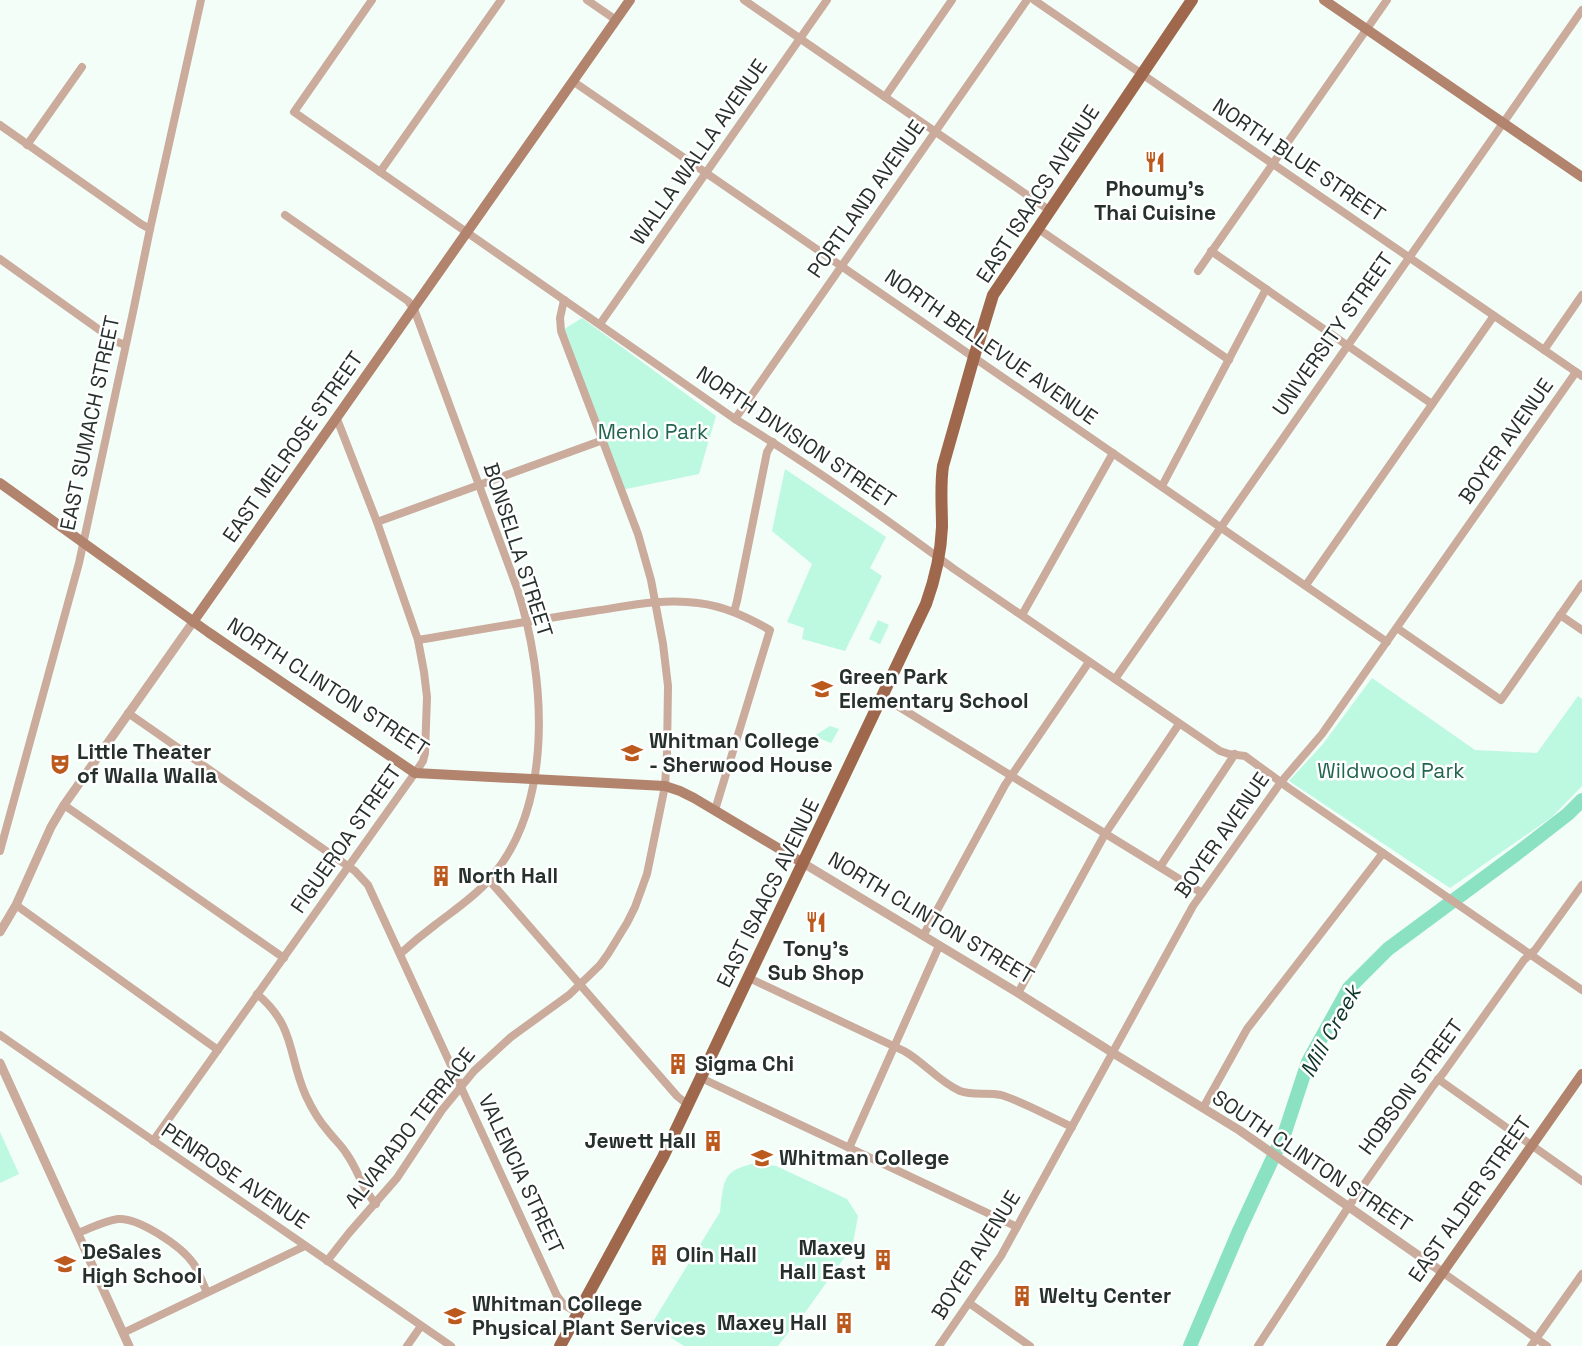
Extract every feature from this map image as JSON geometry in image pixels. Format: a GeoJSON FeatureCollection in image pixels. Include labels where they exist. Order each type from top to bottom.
{"type":"FeatureCollection","features":[{"type":"Feature","properties":{"kind":"main road","name":"EAST MELROSE STREET"},"geometry":{"type":"LineString","coordinates":[[194,622],[630,0]]}},
{"type":"Feature","properties":{"kind":"main road","name":"EAST ISAACS AVENUE"},"geometry":{"type":"LineString","coordinates":[[560,1346],[663,1157],[926,604],[939,557],[943,466],[993,295],[1192,0]]}},
{"type":"Feature","properties":{"kind":"main road"},"geometry":{"type":"LineString","coordinates":[[1324,0],[1582,177]]}},
{"type":"Feature","properties":{"kind":"main road","name":"NORTH CLINTON STREET"},"geometry":{"type":"LineString","coordinates":[[0,483],[194,622],[415,773],[665,786],[680,791],[803,863]]}},
{"type":"Feature","properties":{"kind":"main road","name":"EAST ALDER STREET"},"geometry":{"type":"LineString","coordinates":[[1390,1346],[1582,1074]]}},
{"type":"Feature","properties":{"kind":"street","name":"EAST SUMACH STREET"},"geometry":{"type":"LineString","coordinates":[[0,851],[79,563],[201,0]]}},
{"type":"Feature","properties":{"kind":"street","name":"NORTH DIVISION STREET"},"geometry":{"type":"LineString","coordinates":[[372,0],[294,112],[1179,724],[1220,751],[1245,756],[1582,990]]}},
{"type":"Feature","properties":{"kind":"street"},"geometry":{"type":"LineString","coordinates":[[380,172],[501,0]]}},
{"type":"Feature","properties":{"kind":"street"},"geometry":{"type":"LineString","coordinates":[[587,0],[616,20]]}},
{"type":"Feature","properties":{"kind":"street"},"geometry":{"type":"LineString","coordinates":[[744,0],[1049,210]]}},
{"type":"Feature","properties":{"kind":"street","name":"WALLA WALLA AVENUE"},"geometry":{"type":"LineString","coordinates":[[600,324],[827,0]]}},
{"type":"Feature","properties":{"kind":"street"},"geometry":{"type":"LineString","coordinates":[[885,97],[952,0]]}},
{"type":"Feature","properties":{"kind":"street","name":"PORTLAND AVENUE"},"geometry":{"type":"LineString","coordinates":[[735,419],[1027,0]]}},
{"type":"Feature","properties":{"kind":"street","name":"NORTH BLUE STREET"},"geometry":{"type":"LineString","coordinates":[[1034,0],[1579,374]]}},
{"type":"Feature","properties":{"kind":"street"},"geometry":{"type":"LineString","coordinates":[[1198,271],[1387,0]]}},
{"type":"Feature","properties":{"kind":"street","name":"UNIVERSITY STREET"},"geometry":{"type":"LineString","coordinates":[[1115,679],[1582,10]]}},
{"type":"Feature","properties":{"kind":"street"},"geometry":{"type":"LineString","coordinates":[[27,145],[81,68]]}},
{"type":"Feature","properties":{"kind":"street","name":"NORTH BELLEVUE AVENUE"},"geometry":{"type":"LineString","coordinates":[[574,82],[1387,642]]}},
{"type":"Feature","properties":{"kind":"street"},"geometry":{"type":"LineString","coordinates":[[0,125],[141,225],[150,229]]}},
{"type":"Feature","properties":{"kind":"street","name":"BONSELLA STREET"},"geometry":{"type":"LineString","coordinates":[[285,215],[408,301],[414,309],[517,588],[527,621],[533,653],[538,692],[535,778],[529,805],[517,837],[489,880],[462,906],[428,930],[400,954]]}},
{"type":"Feature","properties":{"kind":"street"},"geometry":{"type":"LineString","coordinates":[[1037,228],[1229,360]]}},
{"type":"Feature","properties":{"kind":"street"},"geometry":{"type":"LineString","coordinates":[[1211,251],[1432,404]]}},
{"type":"Feature","properties":{"kind":"street"},"geometry":{"type":"LineString","coordinates":[[0,259],[125,345]]}},
{"type":"Feature","properties":{"kind":"street"},"geometry":{"type":"LineString","coordinates":[[1162,486],[1266,289]]}},
{"type":"Feature","properties":{"kind":"street","name":"BOYER AVENUE"},"geometry":{"type":"LineString","coordinates":[[1544,350],[1582,296]]}},
{"type":"Feature","properties":{"kind":"street","name":"ALVARADO TERRACE"},"geometry":{"type":"LineString","coordinates":[[327,1261],[403,1170],[442,1110],[461,1086],[499,1047],[569,995],[608,954],[635,907],[649,866],[665,786],[668,686],[663,644],[651,580],[638,534],[561,331],[560,318],[564,300]]}},
{"type":"Feature","properties":{"kind":"street"},"geometry":{"type":"LineString","coordinates":[[1306,585],[1494,317]]}},
{"type":"Feature","properties":{"kind":"street","name":"BOYER AVENUE"},"geometry":{"type":"LineString","coordinates":[[939,1346],[996,1265],[1185,919],[1202,893],[1281,782],[1322,734],[1579,374]]}},
{"type":"Feature","properties":{"kind":"street","name":"FIGUEROA STREET"},"geometry":{"type":"LineString","coordinates":[[153,1141],[423,761],[427,739],[427,697],[418,640],[377,522],[337,419]]}},
{"type":"Feature","properties":{"kind":"street"},"geometry":{"type":"LineString","coordinates":[[377,522],[603,440]]}},
{"type":"Feature","properties":{"kind":"street"},"geometry":{"type":"LineString","coordinates":[[734,612],[767,453],[773,442]]}},
{"type":"Feature","properties":{"kind":"street"},"geometry":{"type":"LineString","coordinates":[[1022,615],[1113,453]]}},
{"type":"Feature","properties":{"kind":"street"},"geometry":{"type":"LineString","coordinates":[[1397,628],[1501,700],[1582,584]]}},
{"type":"Feature","properties":{"kind":"street"},"geometry":{"type":"LineString","coordinates":[[418,640],[527,621],[655,602],[680,601],[700,603],[734,612],[770,630],[714,810]]}},
{"type":"Feature","properties":{"kind":"street"},"geometry":{"type":"LineString","coordinates":[[1560,615],[1582,630]]}},
{"type":"Feature","properties":{"kind":"street","name":"EAST MELROSE STREET"},"geometry":{"type":"LineString","coordinates":[[1,927],[16,905],[51,827],[64,805],[194,622]]}},
{"type":"Feature","properties":{"kind":"street"},"geometry":{"type":"LineString","coordinates":[[923,936],[1011,776],[1089,662]]}},
{"type":"Feature","properties":{"kind":"street"},"geometry":{"type":"LineString","coordinates":[[883,698],[1202,893]]}},
{"type":"Feature","properties":{"kind":"street","name":"VALENCIA STREET"},"geometry":{"type":"LineString","coordinates":[[128,713],[348,867],[368,885],[557,1296],[564,1305],[578,1313]]}},
{"type":"Feature","properties":{"kind":"street"},"geometry":{"type":"LineString","coordinates":[[1018,993],[1105,834],[1179,724]]}},
{"type":"Feature","properties":{"kind":"street"},"geometry":{"type":"LineString","coordinates":[[1160,867],[1234,754]]}},
{"type":"Feature","properties":{"kind":"street"},"geometry":{"type":"LineString","coordinates":[[64,805],[284,958]]}},
{"type":"Feature","properties":{"kind":"street"},"geometry":{"type":"LineString","coordinates":[[1203,1108],[1247,1029],[1383,853]]}},
{"type":"Feature","properties":{"kind":"street","name":"NORTH CLINTON STREET"},"geometry":{"type":"LineString","coordinates":[[803,863],[1113,1053]]}},
{"type":"Feature","properties":{"kind":"street"},"geometry":{"type":"LineString","coordinates":[[489,880],[677,1096],[688,1105]]}},
{"type":"Feature","properties":{"kind":"street","name":"HOBSON STREET"},"geometry":{"type":"LineString","coordinates":[[1258,1346],[1349,1206],[1524,960],[1582,885]]}},
{"type":"Feature","properties":{"kind":"street"},"geometry":{"type":"LineString","coordinates":[[16,905],[218,1050]]}},
{"type":"Feature","properties":{"kind":"street"},"geometry":{"type":"LineString","coordinates":[[849,1148],[939,946]]}},
{"type":"Feature","properties":{"kind":"street"},"geometry":{"type":"LineString","coordinates":[[748,978],[913,1057],[957,1090],[966,1093],[1000,1095],[1072,1127]]}},
{"type":"Feature","properties":{"kind":"street"},"geometry":{"type":"LineString","coordinates":[[258,994],[279,1017],[285,1029],[300,1078],[312,1107],[352,1161],[364,1188],[376,1204]]}},
{"type":"Feature","properties":{"kind":"street","name":"PENROSE AVENUE"},"geometry":{"type":"LineString","coordinates":[[0,1035],[451,1346]]}},
{"type":"Feature","properties":{"kind":"street","name":"SOUTH CLINTON STREET"},"geometry":{"type":"LineString","coordinates":[[1113,1053],[1284,1160],[1547,1346]]}},
{"type":"Feature","properties":{"kind":"street"},"geometry":{"type":"LineString","coordinates":[[0,1064],[129,1346]]}},
{"type":"Feature","properties":{"kind":"street"},"geometry":{"type":"LineString","coordinates":[[701,1078],[1017,1227]]}},
{"type":"Feature","properties":{"kind":"street"},"geometry":{"type":"LineString","coordinates":[[1438,1080],[1582,1181]]}},
{"type":"Feature","properties":{"kind":"street"},"geometry":{"type":"LineString","coordinates":[[78,1233],[103,1222],[121,1219],[143,1225],[173,1244],[193,1263],[207,1292]]}},
{"type":"Feature","properties":{"kind":"street"},"geometry":{"type":"LineString","coordinates":[[123,1333],[305,1246]]}},
{"type":"Feature","properties":{"kind":"street"},"geometry":{"type":"LineString","coordinates":[[1531,1346],[1582,1274]]}},
{"type":"Feature","properties":{"kind":"street"},"geometry":{"type":"LineString","coordinates":[[969,1303],[1030,1346]]}},
{"type":"Feature","properties":{"kind":"street"},"geometry":{"type":"LineString","coordinates":[[407,1346],[421,1326]]}},
{"type":"Feature","properties":{"kind":"green space","name":"Menlo Park"},"geometry":{"type":"Polygon","coordinates":[[[582,318],[716,416],[699,474],[621,490],[561,331],[582,318]]]}},
{"type":"Feature","properties":{"kind":"green space"},"geometry":{"type":"Polygon","coordinates":[[[785,469],[886,537],[870,568],[882,576],[845,651],[802,639],[804,628],[787,622],[812,564],[772,531],[785,469]]]}},
{"type":"Feature","properties":{"kind":"green space"},"geometry":{"type":"Polygon","coordinates":[[[878,620],[889,625],[880,644],[869,639],[878,620]]]}},
{"type":"Feature","properties":{"kind":"green space","name":"Wildwood Park"},"geometry":{"type":"Polygon","coordinates":[[[1372,678],[1475,750],[1537,753],[1578,696],[1582,699],[1582,786],[1552,817],[1450,888],[1289,781],[1323,744],[1372,678]]]}},
{"type":"Feature","properties":{"kind":"green space"},"geometry":{"type":"Polygon","coordinates":[[[830,726],[839,729],[831,743],[814,736],[830,726]]]}},
{"type":"Feature","properties":{"kind":"green space"},"geometry":{"type":"Polygon","coordinates":[[[0,1132],[19,1174],[0,1183],[0,1132]]]}},
{"type":"Feature","properties":{"kind":"green space"},"geometry":{"type":"Polygon","coordinates":[[[757,1163],[776,1166],[847,1199],[858,1216],[853,1243],[799,1321],[778,1346],[684,1346],[651,1325],[720,1212],[727,1178],[737,1169],[757,1163]]]}},
{"type":"Feature","properties":{"kind":"waterway","name":"Mill Creek"},"geometry":{"type":"LineString","coordinates":[[1190,1346],[1239,1231],[1285,1132],[1308,1062],[1349,988],[1388,949],[1515,855],[1568,814],[1582,800]]}},
{"type":"Feature","properties":{"kind":"place","name":"Phoumy's Thai Cuisine"},"geometry":{"type":"Point","coordinates":[1155,162]}},
{"type":"Feature","properties":{"kind":"place","name":"Green Park Elementary School"},"geometry":{"type":"Point","coordinates":[822,689]}},
{"type":"Feature","properties":{"kind":"place","name":"Whitman College - Sherwood House"},"geometry":{"type":"Point","coordinates":[632,753]}},
{"type":"Feature","properties":{"kind":"place","name":"Little Theater of Walla Walla"},"geometry":{"type":"Point","coordinates":[60,764]}},
{"type":"Feature","properties":{"kind":"place","name":"North Hall"},"geometry":{"type":"Point","coordinates":[441,876]}},
{"type":"Feature","properties":{"kind":"place","name":"Tony's Sub Shop"},"geometry":{"type":"Point","coordinates":[816,922]}},
{"type":"Feature","properties":{"kind":"place","name":"Sigma Chi"},"geometry":{"type":"Point","coordinates":[678,1064]}},
{"type":"Feature","properties":{"kind":"place","name":"Jewett Hall"},"geometry":{"type":"Point","coordinates":[713,1141]}},
{"type":"Feature","properties":{"kind":"place","name":"Whitman College"},"geometry":{"type":"Point","coordinates":[762,1158]}},
{"type":"Feature","properties":{"kind":"place","name":"Olin Hall"},"geometry":{"type":"Point","coordinates":[659,1255]}},
{"type":"Feature","properties":{"kind":"place","name":"Maxey Hall East"},"geometry":{"type":"Point","coordinates":[883,1260]}},
{"type":"Feature","properties":{"kind":"place","name":"DeSales High School"},"geometry":{"type":"Point","coordinates":[65,1264]}},
{"type":"Feature","properties":{"kind":"place","name":"Welty Center"},"geometry":{"type":"Point","coordinates":[1022,1296]}},
{"type":"Feature","properties":{"kind":"place","name":"Whitman College Physical Plant Services"},"geometry":{"type":"Point","coordinates":[455,1316]}},
{"type":"Feature","properties":{"kind":"place","name":"Maxey Hall"},"geometry":{"type":"Point","coordinates":[844,1323]}}]}
